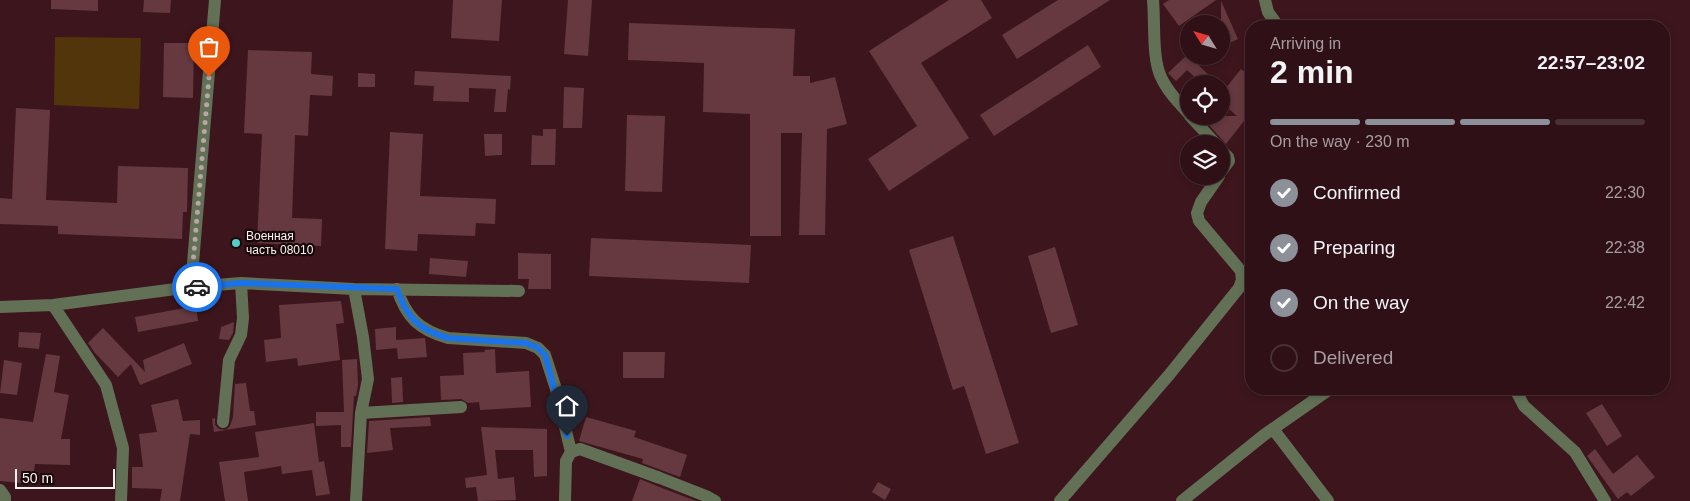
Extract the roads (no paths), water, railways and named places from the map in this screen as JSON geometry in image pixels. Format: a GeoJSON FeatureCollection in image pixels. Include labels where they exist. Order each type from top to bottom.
{"type":"FeatureCollection","features":[{"type":"Feature","properties":{"kind":"street"},"geometry":{"type":"LineString","coordinates":[[191,287],[215,0]]}},
{"type":"Feature","properties":{"kind":"street"},"geometry":{"type":"LineString","coordinates":[[1153,0],[1156,62],[1160,77],[1180,104]]}},
{"type":"Feature","properties":{"kind":"street"},"geometry":{"type":"LineString","coordinates":[[1265,0],[1268,12],[1274,20]]}},
{"type":"Feature","properties":{"kind":"street"},"geometry":{"type":"LineString","coordinates":[[1199,125],[1208,135]]}},
{"type":"Feature","properties":{"kind":"street"},"geometry":{"type":"LineString","coordinates":[[1060,501],[1169,375],[1239,288],[1242,280],[1241,271],[1199,221],[1197,213],[1201,202],[1213,185]]}},
{"type":"Feature","properties":{"kind":"street"},"geometry":{"type":"LineString","coordinates":[[223,422],[229,360],[237,345],[242,326],[241,283]]}},
{"type":"Feature","properties":{"kind":"street"},"geometry":{"type":"LineString","coordinates":[[0,307],[53,306],[191,287],[241,283],[354,288],[519,291]]}},
{"type":"Feature","properties":{"kind":"street"},"geometry":{"type":"LineString","coordinates":[[354,288],[368,379],[361,413],[356,501]]}},
{"type":"Feature","properties":{"kind":"street"},"geometry":{"type":"LineString","coordinates":[[397,289],[401,302],[410,317],[436,335],[448,338],[526,343],[538,348],[545,355],[556,389],[571,452],[566,461],[565,501]]}},
{"type":"Feature","properties":{"kind":"street"},"geometry":{"type":"LineString","coordinates":[[53,306],[106,386],[123,448],[121,501]]}},
{"type":"Feature","properties":{"kind":"street"},"geometry":{"type":"LineString","coordinates":[[1182,501],[1273,429],[1321,395]]}},
{"type":"Feature","properties":{"kind":"street"},"geometry":{"type":"LineString","coordinates":[[1518,395],[1524,406],[1575,452],[1605,501]]}},
{"type":"Feature","properties":{"kind":"street"},"geometry":{"type":"LineString","coordinates":[[361,413],[461,406]]}},
{"type":"Feature","properties":{"kind":"street"},"geometry":{"type":"LineString","coordinates":[[1273,429],[1328,501]]}},
{"type":"Feature","properties":{"kind":"street"},"geometry":{"type":"LineString","coordinates":[[571,452],[580,449],[697,492],[715,501]]}},
{"type":"Feature","properties":{"kind":"street"},"geometry":{"type":"LineString","coordinates":[[0,490],[5,501]]}},
{"type":"Feature","properties":{"kind":"place","name":"Военная часть 08010"},"geometry":{"type":"Point","coordinates":[236,243]}}]}
